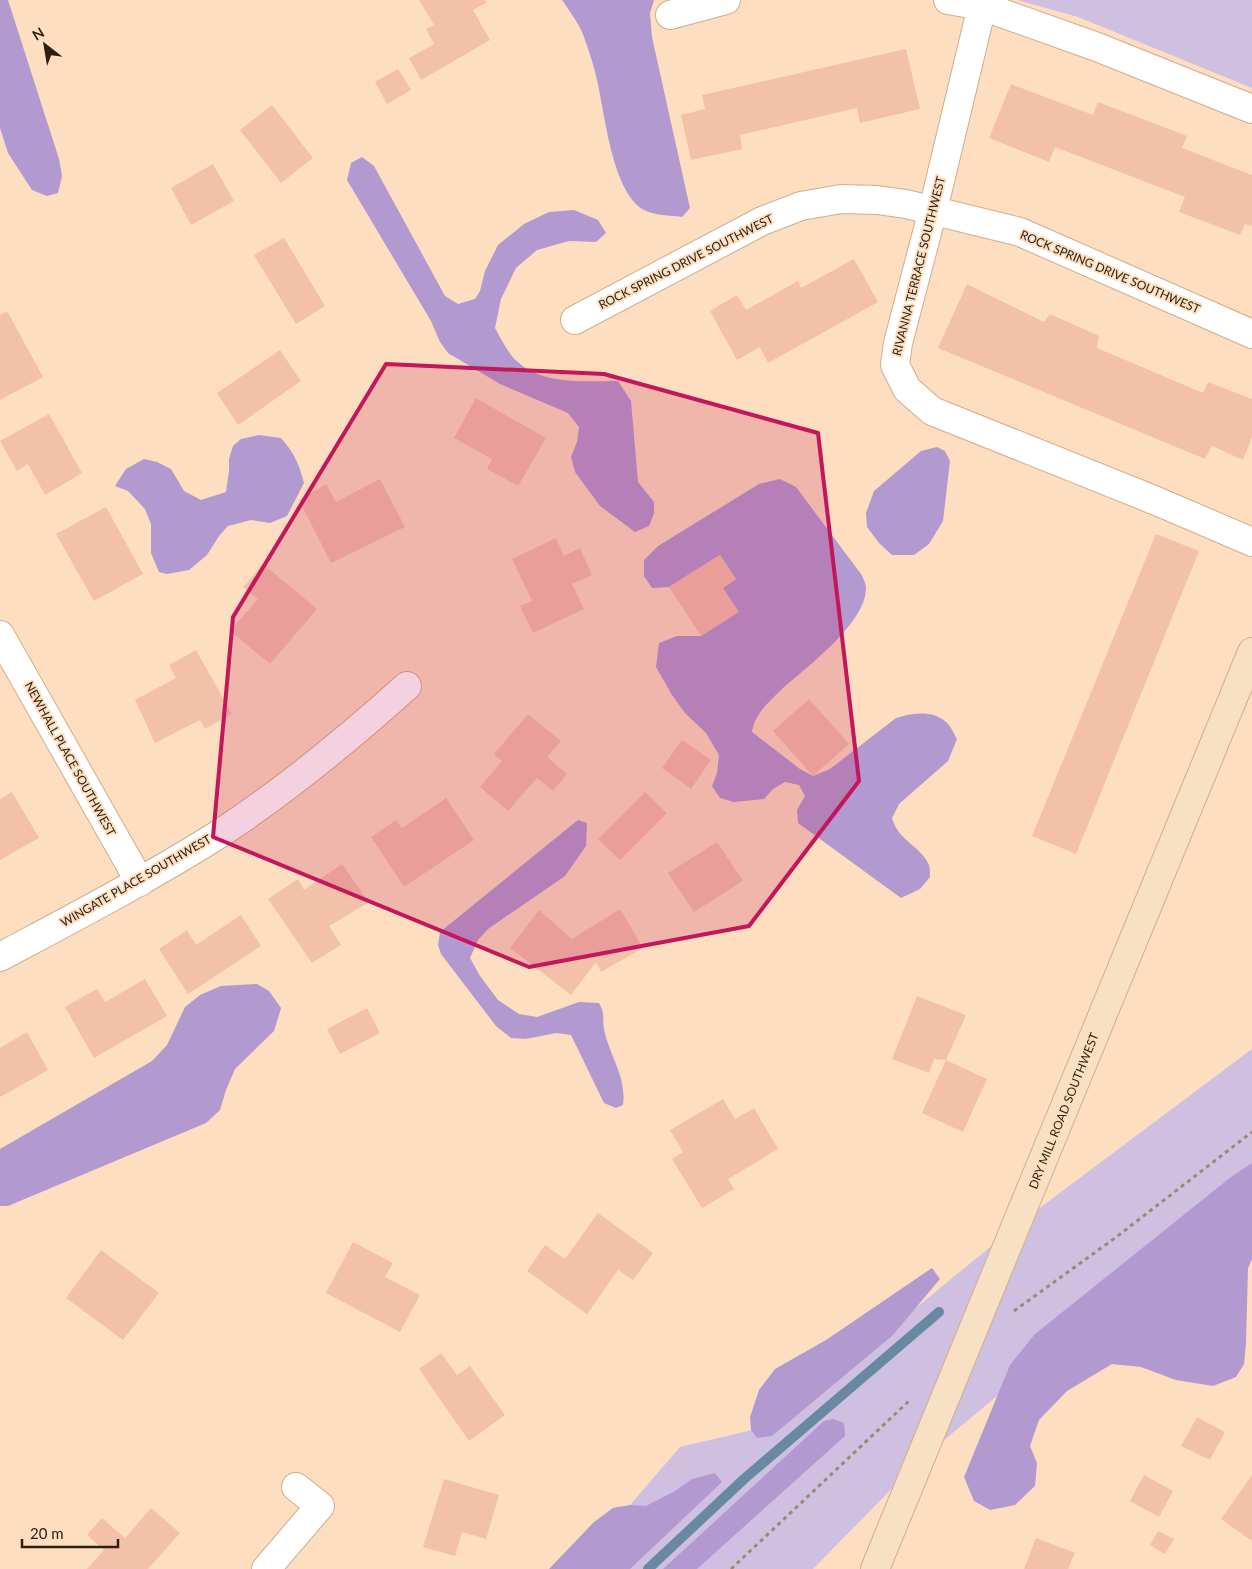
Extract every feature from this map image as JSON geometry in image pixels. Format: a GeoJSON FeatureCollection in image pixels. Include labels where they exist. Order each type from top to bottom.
{"type":"FeatureCollection","features":[{"type":"Feature","properties":{"kind":"street"},"geometry":{"type":"LineString","coordinates":[[670,15],[726,0]]}},
{"type":"Feature","properties":{"kind":"street"},"geometry":{"type":"LineString","coordinates":[[948,0],[982,6],[1097,47],[1252,109]]}},
{"type":"Feature","properties":{"kind":"street","name":"RIVANNA TERRACE SOUTHWEST"},"geometry":{"type":"LineString","coordinates":[[982,6],[933,210],[898,343],[896,365],[907,388],[932,411],[1154,500],[1252,542]]}},
{"type":"Feature","properties":{"kind":"street","name":"ROCK SPRING DRIVE SOUTHWEST"},"geometry":{"type":"LineString","coordinates":[[575,320],[762,221],[801,206],[841,199],[877,200],[906,204],[1020,232],[1252,334]]}},
{"type":"Feature","properties":{"kind":"street","name":"NEWHALL PLACE SOUTHWEST"},"geometry":{"type":"LineString","coordinates":[[0,635],[140,882]]}},
{"type":"Feature","properties":{"kind":"street","name":"DRY MILL ROAD SOUTHWEST"},"geometry":{"type":"LineString","coordinates":[[875,1569],[962,1353],[1017,1225],[1252,652]]}},
{"type":"Feature","properties":{"kind":"street","name":"WINGATE PLACE SOUTHWEST"},"geometry":{"type":"LineString","coordinates":[[0,957],[140,882],[216,835],[290,784],[359,729],[408,686]]}},
{"type":"Feature","properties":{"kind":"street"},"geometry":{"type":"LineString","coordinates":[[266,1569],[320,1506],[296,1487]]}},
{"type":"Feature","properties":{"kind":"highlighted area"},"geometry":{"type":"Polygon","coordinates":[[[386,364],[604,374],[818,433],[859,781],[749,926],[529,967],[213,837],[233,617],[386,364]]]}},
{"type":"Feature","properties":{"kind":"shaded area"},"geometry":{"type":"Polygon","coordinates":[[[0,0],[8,0],[59,159],[62,176],[58,193],[47,196],[32,190],[8,153],[0,128],[0,0]]]}},
{"type":"Feature","properties":{"kind":"shaded area"},"geometry":{"type":"Polygon","coordinates":[[[562,0],[654,0],[650,13],[652,37],[690,208],[682,217],[644,210],[633,201],[624,187],[612,151],[589,50],[581,30],[562,0]]]}},
{"type":"Feature","properties":{"kind":"shaded area"},"geometry":{"type":"Polygon","coordinates":[[[1017,0],[1252,0],[1252,88],[1078,17],[1017,0]]]}},
{"type":"Feature","properties":{"kind":"shaded area"},"geometry":{"type":"Polygon","coordinates":[[[362,157],[374,166],[445,296],[458,304],[475,299],[480,291],[485,271],[498,245],[524,224],[549,212],[574,210],[598,220],[606,233],[596,242],[569,241],[537,250],[516,268],[501,299],[495,328],[511,355],[521,365],[533,372],[561,380],[618,381],[631,401],[638,482],[654,502],[654,513],[649,526],[635,532],[600,506],[575,472],[571,457],[577,442],[579,427],[568,413],[500,384],[448,353],[347,180],[351,163],[362,157]]]}},
{"type":"Feature","properties":{"kind":"shaded area"},"geometry":{"type":"Polygon","coordinates":[[[259,435],[281,438],[296,459],[300,470],[304,483],[287,516],[270,523],[251,520],[228,526],[207,555],[189,570],[167,574],[159,572],[151,553],[151,524],[145,509],[128,491],[115,486],[126,469],[144,459],[157,462],[171,469],[184,491],[201,500],[226,492],[229,459],[233,446],[241,439],[259,435]]]}},
{"type":"Feature","properties":{"kind":"shaded area"},"geometry":{"type":"Polygon","coordinates":[[[937,447],[945,451],[950,461],[943,521],[929,544],[914,555],[892,555],[879,543],[867,527],[866,513],[874,491],[921,451],[937,447]]]}},
{"type":"Feature","properties":{"kind":"shaded area"},"geometry":{"type":"Polygon","coordinates":[[[780,479],[796,487],[861,574],[866,588],[863,601],[846,630],[820,657],[768,703],[759,713],[752,732],[800,769],[813,776],[830,769],[896,718],[902,716],[929,714],[941,718],[948,724],[957,739],[948,761],[899,804],[892,818],[899,832],[921,853],[930,868],[930,877],[920,889],[901,898],[798,823],[797,810],[805,796],[799,785],[785,782],[773,789],[764,799],[734,802],[720,798],[712,786],[717,773],[719,755],[706,733],[685,713],[672,695],[656,667],[659,643],[677,636],[701,636],[738,612],[723,588],[736,579],[720,555],[669,587],[652,588],[644,576],[644,560],[658,546],[759,484],[780,479]]]}},
{"type":"Feature","properties":{"kind":"shaded area"},"geometry":{"type":"Polygon","coordinates":[[[578,820],[587,823],[586,846],[565,876],[488,929],[478,940],[470,958],[480,976],[498,1000],[519,1014],[537,1017],[579,1002],[599,1003],[603,1014],[606,1039],[617,1066],[624,1095],[623,1105],[616,1108],[604,1103],[571,1035],[556,1033],[526,1039],[511,1038],[496,1026],[441,954],[438,945],[440,932],[578,820]]]}},
{"type":"Feature","properties":{"kind":"shaded area"},"geometry":{"type":"Polygon","coordinates":[[[257,984],[269,991],[281,1008],[274,1031],[235,1069],[220,1110],[206,1123],[8,1206],[0,1206],[0,1149],[152,1061],[167,1045],[185,1007],[200,995],[221,986],[257,984]]]}},
{"type":"Feature","properties":{"kind":"shaded area"},"geometry":{"type":"Polygon","coordinates":[[[1252,1049],[1252,1185],[920,1460],[813,1569],[575,1569],[680,1447],[773,1425],[1017,1225],[1252,1049]]]}},
{"type":"Feature","properties":{"kind":"shaded area"},"geometry":{"type":"Polygon","coordinates":[[[1252,1163],[1252,1259],[1248,1268],[1246,1343],[1244,1364],[1236,1377],[1213,1386],[1176,1380],[1141,1367],[1112,1364],[1067,1391],[1039,1420],[1030,1446],[1037,1463],[1035,1486],[1015,1505],[990,1510],[974,1501],[964,1477],[1010,1365],[1035,1334],[1231,1177],[1252,1163]]]}},
{"type":"Feature","properties":{"kind":"shaded area"},"geometry":{"type":"Polygon","coordinates":[[[932,1268],[940,1279],[893,1335],[772,1436],[757,1438],[751,1430],[750,1417],[759,1390],[775,1369],[826,1340],[932,1268]]]}},
{"type":"Feature","properties":{"kind":"shaded area"},"geometry":{"type":"Polygon","coordinates":[[[833,1419],[844,1423],[845,1436],[697,1569],[663,1569],[824,1421],[833,1419]]]}},
{"type":"Feature","properties":{"kind":"shaded area"},"geometry":{"type":"Polygon","coordinates":[[[715,1473],[722,1482],[630,1569],[549,1569],[594,1522],[613,1508],[630,1505],[646,1506],[675,1491],[692,1479],[715,1473]]]}},
{"type":"Feature","properties":{"kind":"building"},"geometry":{"type":"Polygon","coordinates":[[[419,0],[485,0],[487,2],[473,10],[490,40],[421,80],[409,58],[434,44],[426,29],[434,25],[419,0]]]}},
{"type":"Feature","properties":{"kind":"building"},"geometry":{"type":"Polygon","coordinates":[[[906,49],[920,109],[860,123],[857,108],[740,135],[742,149],[691,160],[681,115],[705,109],[702,95],[906,49]]]}},
{"type":"Feature","properties":{"kind":"building"},"geometry":{"type":"Polygon","coordinates":[[[398,69],[411,90],[387,104],[375,82],[398,69]]]}},
{"type":"Feature","properties":{"kind":"building"},"geometry":{"type":"Polygon","coordinates":[[[1011,84],[1093,115],[1098,102],[1187,136],[1182,148],[1252,175],[1252,226],[1245,224],[1240,235],[1179,212],[1185,197],[1055,147],[1049,162],[989,138],[1011,84]]]}},
{"type":"Feature","properties":{"kind":"building"},"geometry":{"type":"Polygon","coordinates":[[[272,105],[313,158],[281,183],[240,130],[272,105]]]}},
{"type":"Feature","properties":{"kind":"building"},"geometry":{"type":"Polygon","coordinates":[[[213,164],[234,201],[191,225],[171,188],[213,164]]]}},
{"type":"Feature","properties":{"kind":"building"},"geometry":{"type":"Polygon","coordinates":[[[284,238],[325,306],[296,324],[254,255],[284,238]]]}},
{"type":"Feature","properties":{"kind":"building"},"geometry":{"type":"Polygon","coordinates":[[[854,259],[878,302],[768,363],[760,347],[737,360],[710,311],[737,295],[746,310],[798,281],[801,288],[854,259]]]}},
{"type":"Feature","properties":{"kind":"building"},"geometry":{"type":"Polygon","coordinates":[[[967,284],[1044,322],[1050,314],[1099,336],[1097,348],[1203,393],[1208,382],[1252,399],[1252,437],[1243,460],[1212,446],[1205,459],[938,348],[967,284]]]}},
{"type":"Feature","properties":{"kind":"building"},"geometry":{"type":"Polygon","coordinates":[[[7,311],[43,377],[0,400],[0,315],[7,311]]]}},
{"type":"Feature","properties":{"kind":"building"},"geometry":{"type":"Polygon","coordinates":[[[280,350],[301,381],[238,425],[217,393],[280,350]]]}},
{"type":"Feature","properties":{"kind":"building"},"geometry":{"type":"Polygon","coordinates":[[[476,398],[546,438],[518,486],[487,469],[492,459],[454,438],[476,398]]]}},
{"type":"Feature","properties":{"kind":"building"},"geometry":{"type":"Polygon","coordinates":[[[49,414],[82,473],[45,495],[28,464],[17,471],[0,441],[49,414]]]}},
{"type":"Feature","properties":{"kind":"building"},"geometry":{"type":"Polygon","coordinates":[[[380,479],[405,527],[331,563],[299,500],[326,484],[336,502],[380,479]]]}},
{"type":"Feature","properties":{"kind":"building"},"geometry":{"type":"Polygon","coordinates":[[[106,507],[143,574],[94,601],[56,534],[106,507]]]}},
{"type":"Feature","properties":{"kind":"building"},"geometry":{"type":"Polygon","coordinates":[[[1156,534],[1199,551],[1076,854],[1032,836],[1156,534]]]}},
{"type":"Feature","properties":{"kind":"building"},"geometry":{"type":"Polygon","coordinates":[[[556,538],[564,556],[580,548],[592,575],[572,584],[584,609],[533,633],[520,606],[532,601],[512,559],[556,538]]]}},
{"type":"Feature","properties":{"kind":"building"},"geometry":{"type":"Polygon","coordinates":[[[720,555],[736,579],[723,588],[739,612],[701,636],[669,587],[720,555]]]}},
{"type":"Feature","properties":{"kind":"building"},"geometry":{"type":"Polygon","coordinates":[[[263,564],[317,609],[270,664],[230,631],[258,599],[243,587],[263,564]]]}},
{"type":"Feature","properties":{"kind":"building"},"geometry":{"type":"Polygon","coordinates":[[[196,650],[232,714],[205,729],[200,720],[155,743],[135,700],[176,678],[169,665],[196,650]]]}},
{"type":"Feature","properties":{"kind":"building"},"geometry":{"type":"Polygon","coordinates":[[[809,699],[849,744],[813,776],[773,731],[809,699]]]}},
{"type":"Feature","properties":{"kind":"building"},"geometry":{"type":"Polygon","coordinates":[[[528,714],[561,741],[547,757],[567,774],[553,791],[537,778],[508,811],[480,787],[502,761],[494,754],[528,714]]]}},
{"type":"Feature","properties":{"kind":"building"},"geometry":{"type":"Polygon","coordinates":[[[682,740],[711,760],[691,789],[662,768],[682,740]]]}},
{"type":"Feature","properties":{"kind":"building"},"geometry":{"type":"Polygon","coordinates":[[[12,792],[39,838],[0,860],[0,799],[12,792]]]}},
{"type":"Feature","properties":{"kind":"building"},"geometry":{"type":"Polygon","coordinates":[[[645,792],[667,813],[620,860],[598,839],[645,792]]]}},
{"type":"Feature","properties":{"kind":"building"},"geometry":{"type":"Polygon","coordinates":[[[446,798],[474,840],[404,887],[371,837],[396,820],[402,828],[446,798]]]}},
{"type":"Feature","properties":{"kind":"building"},"geometry":{"type":"Polygon","coordinates":[[[717,842],[743,881],[694,912],[668,873],[717,842]]]}},
{"type":"Feature","properties":{"kind":"building"},"geometry":{"type":"Polygon","coordinates":[[[342,864],[369,902],[329,926],[341,945],[312,963],[268,899],[298,879],[304,890],[342,864]]]}},
{"type":"Feature","properties":{"kind":"building"},"geometry":{"type":"Polygon","coordinates":[[[620,909],[643,948],[601,972],[596,962],[571,995],[510,948],[539,910],[572,939],[620,909]]]}},
{"type":"Feature","properties":{"kind":"building"},"geometry":{"type":"Polygon","coordinates":[[[241,915],[261,946],[188,994],[159,949],[187,930],[196,945],[241,915]]]}},
{"type":"Feature","properties":{"kind":"building"},"geometry":{"type":"Polygon","coordinates":[[[145,979],[167,1016],[94,1058],[65,1007],[97,989],[105,1002],[145,979]]]}},
{"type":"Feature","properties":{"kind":"building"},"geometry":{"type":"Polygon","coordinates":[[[917,996],[966,1015],[946,1060],[934,1059],[929,1073],[892,1059],[917,996]]]}},
{"type":"Feature","properties":{"kind":"building"},"geometry":{"type":"Polygon","coordinates":[[[367,1008],[380,1033],[340,1054],[327,1029],[367,1008]]]}},
{"type":"Feature","properties":{"kind":"building"},"geometry":{"type":"Polygon","coordinates":[[[27,1032],[48,1070],[0,1097],[0,1048],[27,1032]]]}},
{"type":"Feature","properties":{"kind":"building"},"geometry":{"type":"Polygon","coordinates":[[[946,1060],[987,1079],[963,1132],[922,1113],[946,1060]]]}},
{"type":"Feature","properties":{"kind":"building"},"geometry":{"type":"Polygon","coordinates":[[[723,1099],[735,1119],[754,1108],[778,1149],[728,1179],[734,1189],[702,1208],[672,1159],[683,1152],[670,1130],[723,1099]]]}},
{"type":"Feature","properties":{"kind":"building"},"geometry":{"type":"Polygon","coordinates":[[[598,1213],[653,1253],[633,1280],[618,1270],[587,1314],[527,1271],[545,1245],[565,1259],[598,1213]]]}},
{"type":"Feature","properties":{"kind":"building"},"geometry":{"type":"Polygon","coordinates":[[[353,1242],[393,1263],[385,1277],[420,1295],[400,1332],[326,1293],[353,1242]]]}},
{"type":"Feature","properties":{"kind":"building"},"geometry":{"type":"Polygon","coordinates":[[[101,1250],[159,1293],[123,1340],[66,1298],[101,1250]]]}},
{"type":"Feature","properties":{"kind":"building"},"geometry":{"type":"Polygon","coordinates":[[[441,1353],[457,1375],[470,1366],[505,1415],[469,1441],[419,1369],[441,1353]]]}},
{"type":"Feature","properties":{"kind":"building"},"geometry":{"type":"Polygon","coordinates":[[[1197,1417],[1225,1432],[1210,1460],[1181,1446],[1197,1417]]]}},
{"type":"Feature","properties":{"kind":"building"},"geometry":{"type":"Polygon","coordinates":[[[1144,1475],[1173,1491],[1159,1517],[1130,1501],[1144,1475]]]}},
{"type":"Feature","properties":{"kind":"building"},"geometry":{"type":"Polygon","coordinates":[[[1252,1475],[1252,1541],[1221,1519],[1252,1475]]]}},
{"type":"Feature","properties":{"kind":"building"},"geometry":{"type":"Polygon","coordinates":[[[444,1479],[499,1495],[486,1539],[462,1532],[455,1556],[423,1547],[444,1479]]]}},
{"type":"Feature","properties":{"kind":"building"},"geometry":{"type":"Polygon","coordinates":[[[151,1508],[180,1533],[148,1569],[87,1569],[104,1550],[87,1535],[102,1518],[125,1538],[151,1508]]]}},
{"type":"Feature","properties":{"kind":"building"},"geometry":{"type":"Polygon","coordinates":[[[1158,1531],[1174,1539],[1165,1554],[1150,1545],[1158,1531]]]}},
{"type":"Feature","properties":{"kind":"building"},"geometry":{"type":"Polygon","coordinates":[[[1036,1538],[1075,1553],[1068,1569],[1024,1569],[1036,1538]]]}},
{"type":"Feature","properties":{"kind":"waterway"},"geometry":{"type":"LineString","coordinates":[[648,1569],[744,1479],[939,1312]]}}]}
